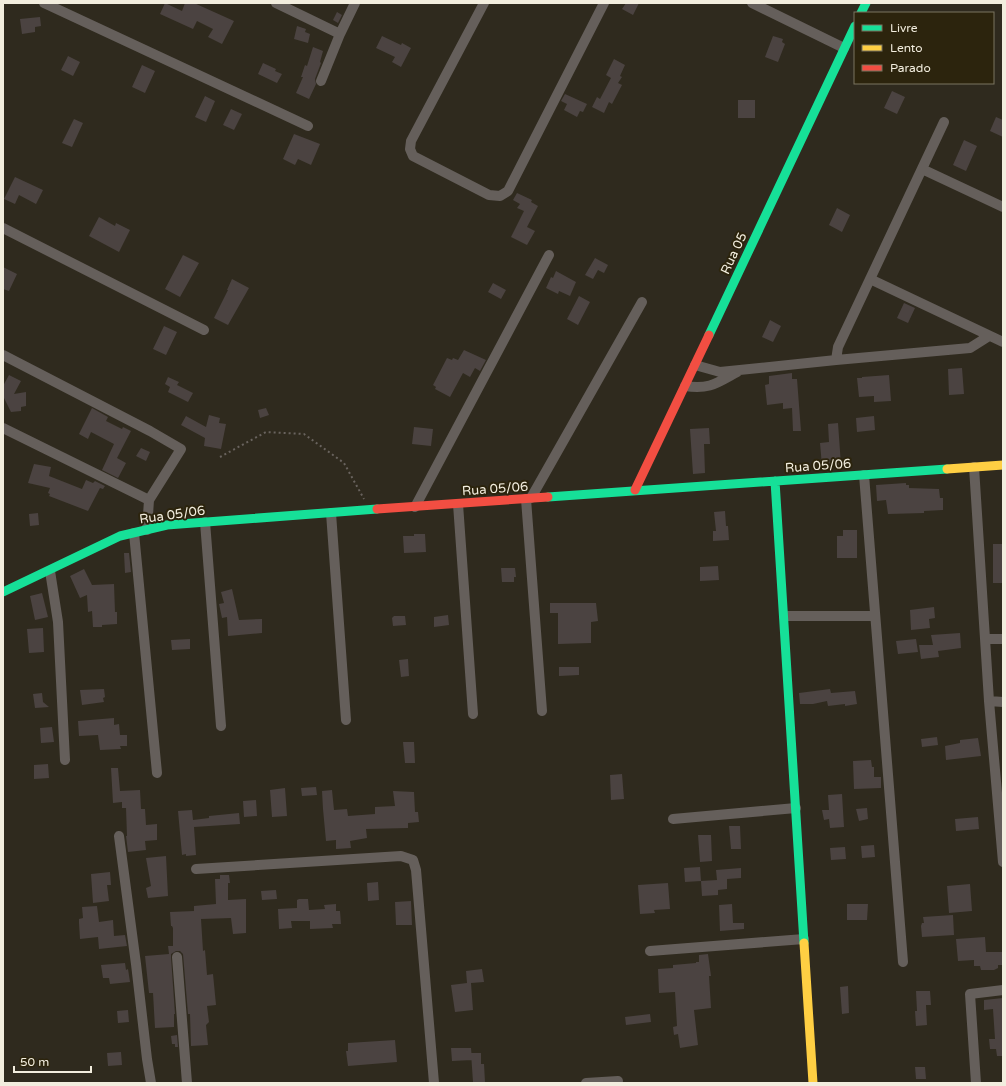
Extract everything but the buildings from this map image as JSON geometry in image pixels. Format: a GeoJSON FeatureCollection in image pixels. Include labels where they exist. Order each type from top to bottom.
{"type":"FeatureCollection","features":[{"type":"Feature","properties":{"kind":"street"},"geometry":{"type":"LineString","coordinates":[[44,3],[308,126]]}},
{"type":"Feature","properties":{"kind":"street"},"geometry":{"type":"LineString","coordinates":[[276,3],[340,34]]}},
{"type":"Feature","properties":{"kind":"street"},"geometry":{"type":"LineString","coordinates":[[320,81],[355,3]]}},
{"type":"Feature","properties":{"kind":"street"},"geometry":{"type":"LineString","coordinates":[[484,3],[411,141],[410,149],[413,156],[489,195],[500,196],[508,191],[604,3]]}},
{"type":"Feature","properties":{"kind":"street"},"geometry":{"type":"LineString","coordinates":[[752,3],[844,48]]}},
{"type":"Feature","properties":{"kind":"street"},"geometry":{"type":"LineString","coordinates":[[862,12],[866,3]]}},
{"type":"Feature","properties":{"kind":"street","name":"Rua 05"},"geometry":{"type":"LineString","coordinates":[[635,490],[854,28]]}},
{"type":"Feature","properties":{"kind":"street"},"geometry":{"type":"LineString","coordinates":[[836,360],[838,347],[944,122]]}},
{"type":"Feature","properties":{"kind":"street"},"geometry":{"type":"LineString","coordinates":[[922,169],[1003,207]]}},
{"type":"Feature","properties":{"kind":"street"},"geometry":{"type":"LineString","coordinates":[[3,228],[204,330]]}},
{"type":"Feature","properties":{"kind":"street"},"geometry":{"type":"LineString","coordinates":[[415,507],[549,255]]}},
{"type":"Feature","properties":{"kind":"street"},"geometry":{"type":"LineString","coordinates":[[870,279],[1003,342]]}},
{"type":"Feature","properties":{"kind":"street"},"geometry":{"type":"LineString","coordinates":[[542,711],[528,498],[642,302]]}},
{"type":"Feature","properties":{"kind":"street"},"geometry":{"type":"LineString","coordinates":[[695,365],[720,372],[970,348],[989,336]]}},
{"type":"Feature","properties":{"kind":"street"},"geometry":{"type":"LineString","coordinates":[[3,355],[150,431],[181,449],[149,500],[147,530]]}},
{"type":"Feature","properties":{"kind":"street"},"geometry":{"type":"LineString","coordinates":[[685,386],[696,388],[714,385],[741,370]]}},
{"type":"Feature","properties":{"kind":"street"},"geometry":{"type":"LineString","coordinates":[[3,428],[149,500]]}},
{"type":"Feature","properties":{"kind":"street","name":"Rua 05/06"},"geometry":{"type":"LineString","coordinates":[[3,592],[120,536],[167,525],[635,490],[1003,465]]}},
{"type":"Feature","properties":{"kind":"street"},"geometry":{"type":"LineString","coordinates":[[974,467],[989,701],[1003,862]]}},
{"type":"Feature","properties":{"kind":"street"},"geometry":{"type":"LineString","coordinates":[[864,474],[903,962]]}},
{"type":"Feature","properties":{"kind":"street"},"geometry":{"type":"LineString","coordinates":[[775,481],[813,1083]]}},
{"type":"Feature","properties":{"kind":"street"},"geometry":{"type":"LineString","coordinates":[[458,504],[473,714]]}},
{"type":"Feature","properties":{"kind":"street"},"geometry":{"type":"LineString","coordinates":[[331,513],[346,720]]}},
{"type":"Feature","properties":{"kind":"street"},"geometry":{"type":"LineString","coordinates":[[205,522],[221,726]]}},
{"type":"Feature","properties":{"kind":"street"},"geometry":{"type":"LineString","coordinates":[[134,533],[157,773]]}},
{"type":"Feature","properties":{"kind":"street"},"geometry":{"type":"LineString","coordinates":[[50,570],[58,622],[65,760]]}},
{"type":"Feature","properties":{"kind":"street"},"geometry":{"type":"LineString","coordinates":[[784,616],[875,616]]}},
{"type":"Feature","properties":{"kind":"street"},"geometry":{"type":"LineString","coordinates":[[985,639],[1003,639]]}},
{"type":"Feature","properties":{"kind":"street"},"geometry":{"type":"LineString","coordinates":[[989,701],[1003,702]]}},
{"type":"Feature","properties":{"kind":"street"},"geometry":{"type":"LineString","coordinates":[[674,818],[796,808]]}},
{"type":"Feature","properties":{"kind":"street"},"geometry":{"type":"LineString","coordinates":[[118,836],[136,964],[146,1059],[151,1083]]}},
{"type":"Feature","properties":{"kind":"street"},"geometry":{"type":"LineString","coordinates":[[196,869],[401,856],[413,860],[416,870],[434,1083]]}},
{"type":"Feature","properties":{"kind":"street"},"geometry":{"type":"LineString","coordinates":[[650,951],[804,940]]}},
{"type":"Feature","properties":{"kind":"street"},"geometry":{"type":"LineString","coordinates":[[177,957],[187,1083]]}},
{"type":"Feature","properties":{"kind":"street"},"geometry":{"type":"LineString","coordinates":[[976,1083],[970,994],[1003,990]]}},
{"type":"Feature","properties":{"kind":"street"},"geometry":{"type":"LineString","coordinates":[[586,1083],[618,1081]]}},
{"type":"Feature","properties":{"kind":"path"},"geometry":{"type":"LineString","coordinates":[[220,458],[266,432],[304,434],[344,463],[370,510]]}},
{"type":"Feature","properties":{"kind":"traffic: fast"},"geometry":{"type":"LineString","coordinates":[[862,12],[866,3]]}},
{"type":"Feature","properties":{"kind":"traffic: fast"},"geometry":{"type":"LineString","coordinates":[[709,335],[854,28]]}},
{"type":"Feature","properties":{"kind":"traffic: fast"},"geometry":{"type":"LineString","coordinates":[[548,497],[947,469]]}},
{"type":"Feature","properties":{"kind":"traffic: fast"},"geometry":{"type":"LineString","coordinates":[[775,481],[804,943]]}},
{"type":"Feature","properties":{"kind":"traffic: fast"},"geometry":{"type":"LineString","coordinates":[[3,592],[120,536],[167,525],[377,509]]}},
{"type":"Feature","properties":{"kind":"traffic: slow"},"geometry":{"type":"LineString","coordinates":[[947,469],[1003,465]]}},
{"type":"Feature","properties":{"kind":"traffic: slow"},"geometry":{"type":"LineString","coordinates":[[804,943],[813,1083]]}},
{"type":"Feature","properties":{"kind":"traffic: jam"},"geometry":{"type":"LineString","coordinates":[[635,490],[709,335]]}},
{"type":"Feature","properties":{"kind":"traffic: jam"},"geometry":{"type":"LineString","coordinates":[[377,509],[548,497]]}}]}
